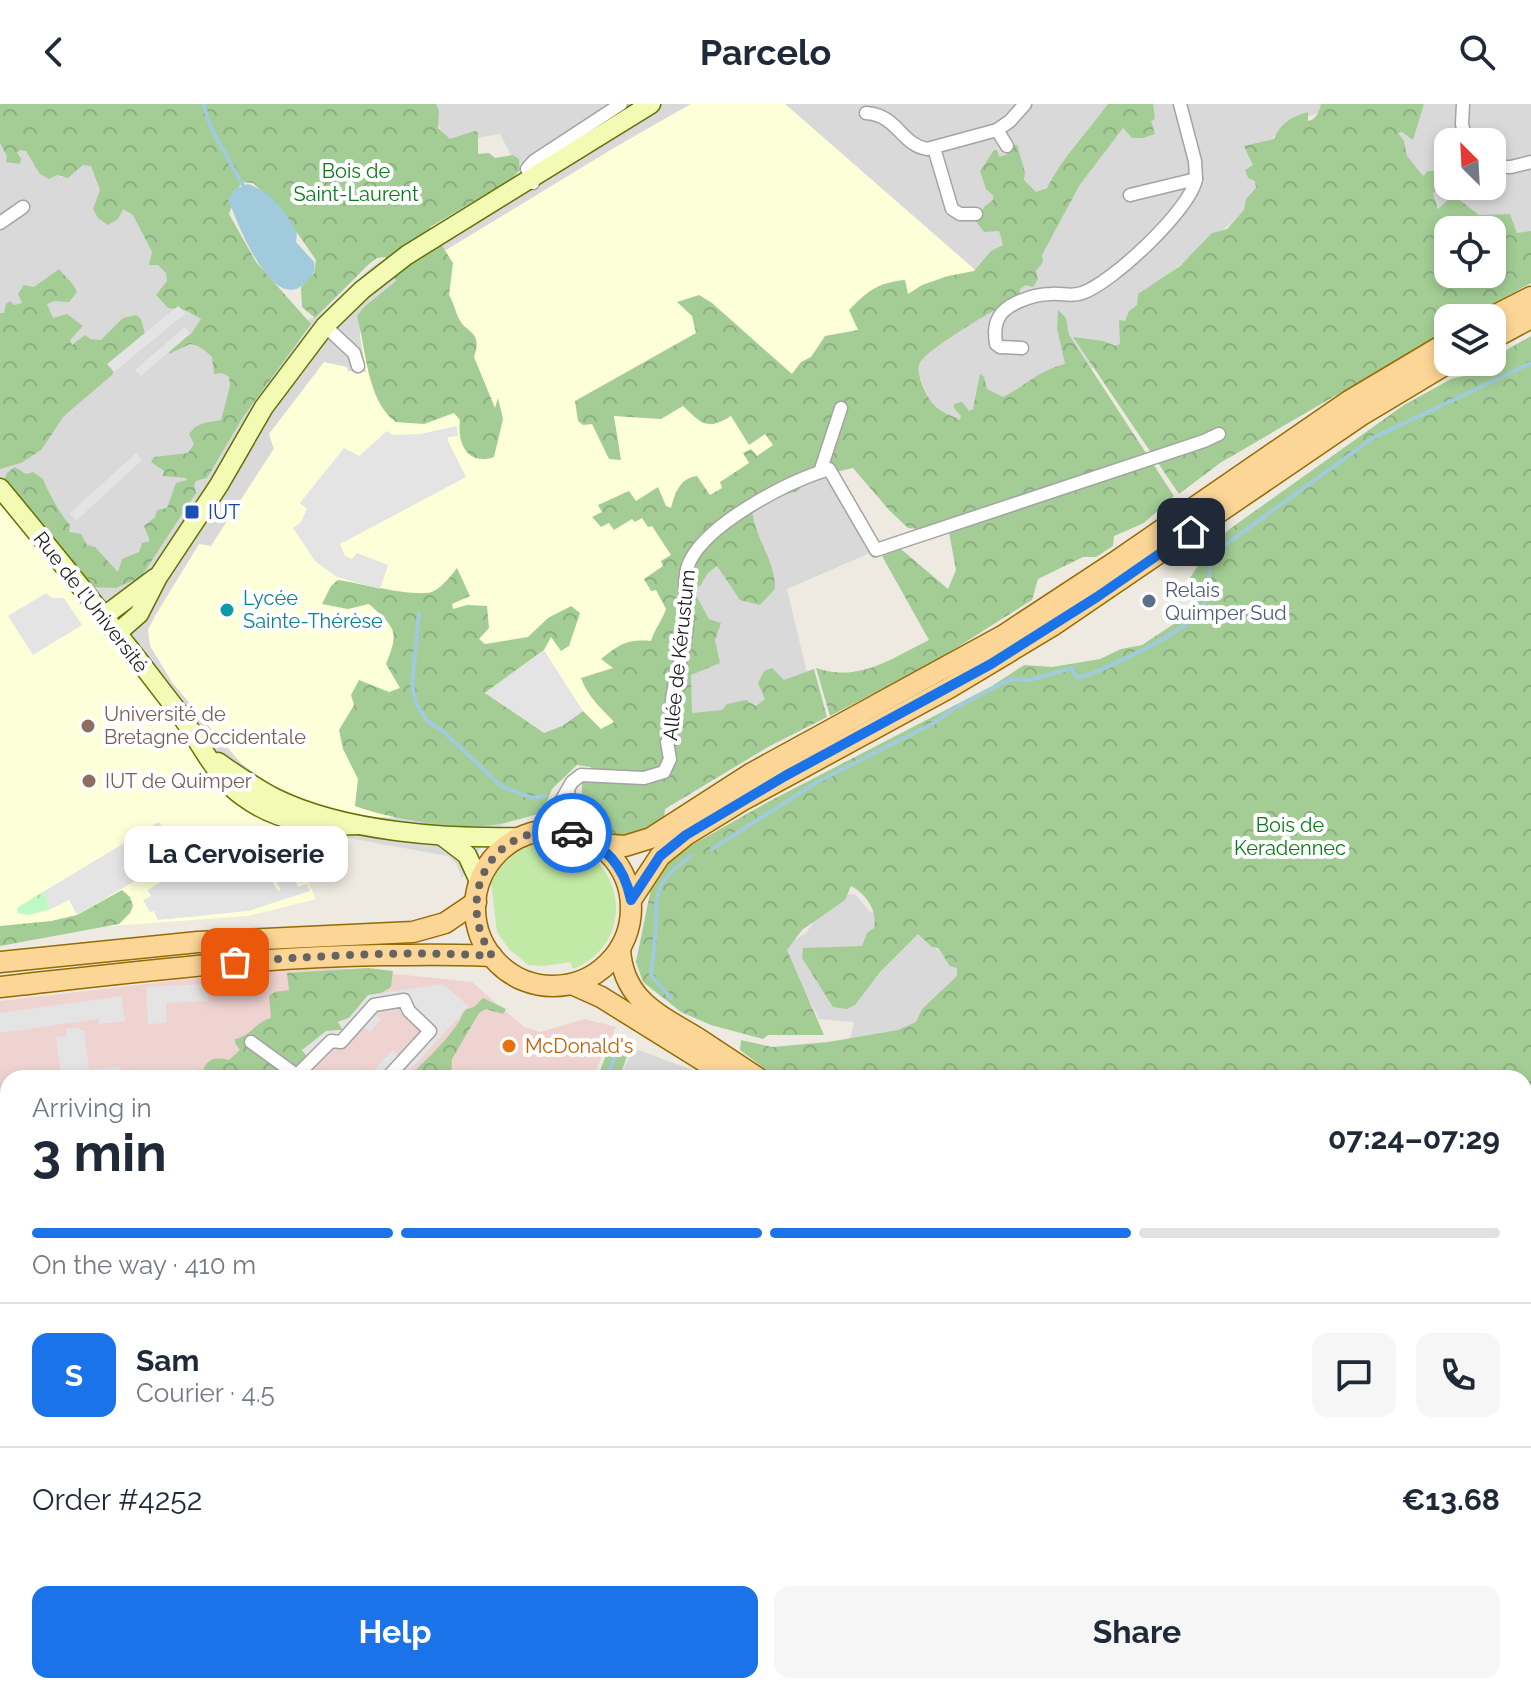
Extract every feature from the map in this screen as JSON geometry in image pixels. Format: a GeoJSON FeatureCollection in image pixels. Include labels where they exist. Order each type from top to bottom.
{"type":"FeatureCollection","features":[{"type":"Feature","properties":{"kind":"main road"},"geometry":{"type":"LineString","coordinates":[[1506,310],[1531,297]]}},
{"type":"Feature","properties":{"kind":"main road"},"geometry":{"type":"LineString","coordinates":[[1506,331],[1531,318]]}},
{"type":"Feature","properties":{"kind":"main road"},"geometry":{"type":"LineString","coordinates":[[598,844],[620,868],[631,900],[630,925],[620,949],[599,971],[572,984],[542,985],[514,976],[492,956],[479,931],[476,902],[479,881],[496,855],[523,837],[544,831],[574,833],[598,844],[625,846],[651,838],[752,773],[1004,635],[1336,410],[1434,350]]}},
{"type":"Feature","properties":{"kind":"main road"},"geometry":{"type":"LineString","coordinates":[[631,900],[660,856],[686,835],[1040,634],[1360,416],[1434,372]]}},
{"type":"Feature","properties":{"kind":"main road"},"geometry":{"type":"LineString","coordinates":[[0,962],[213,941],[413,932],[451,920],[476,902]]}},
{"type":"Feature","properties":{"kind":"main road"},"geometry":{"type":"LineString","coordinates":[[620,949],[627,982],[646,1006],[746,1070]]}},
{"type":"Feature","properties":{"kind":"main road"},"geometry":{"type":"LineString","coordinates":[[0,987],[210,964],[310,957],[492,956]]}},
{"type":"Feature","properties":{"kind":"main road"},"geometry":{"type":"LineString","coordinates":[[572,984],[601,997],[718,1070]]}},
{"type":"Feature","properties":{"kind":"street"},"geometry":{"type":"LineString","coordinates":[[532,182],[527,169],[534,161],[621,104]]}},
{"type":"Feature","properties":{"kind":"street"},"geometry":{"type":"LineString","coordinates":[[866,113],[881,114],[921,149],[997,130],[1025,104]]}},
{"type":"Feature","properties":{"kind":"street"},"geometry":{"type":"LineString","coordinates":[[1022,348],[996,344],[997,322],[1002,313],[1016,304],[1047,294],[1080,294],[1111,278],[1188,200],[1196,179],[1195,161],[1180,104]]}},
{"type":"Feature","properties":{"kind":"street"},"geometry":{"type":"LineString","coordinates":[[1463,104],[1463,128]]}},
{"type":"Feature","properties":{"kind":"street"},"geometry":{"type":"LineString","coordinates":[[116,634],[139,614],[158,577],[264,407],[299,358],[329,330],[362,290],[407,255],[653,106]]}},
{"type":"Feature","properties":{"kind":"street"},"geometry":{"type":"LineString","coordinates":[[997,130],[1007,146]]}},
{"type":"Feature","properties":{"kind":"street"},"geometry":{"type":"LineString","coordinates":[[934,148],[950,205],[960,214],[976,214]]}},
{"type":"Feature","properties":{"kind":"street"},"geometry":{"type":"LineString","coordinates":[[1506,167],[1531,162]]}},
{"type":"Feature","properties":{"kind":"street"},"geometry":{"type":"LineString","coordinates":[[1130,195],[1196,179]]}},
{"type":"Feature","properties":{"kind":"street"},"geometry":{"type":"LineString","coordinates":[[0,223],[23,207]]}},
{"type":"Feature","properties":{"kind":"street"},"geometry":{"type":"LineString","coordinates":[[329,330],[354,353],[358,366]]}},
{"type":"Feature","properties":{"kind":"street"},"geometry":{"type":"LineString","coordinates":[[820,472],[841,408]]}},
{"type":"Feature","properties":{"kind":"street"},"geometry":{"type":"LineString","coordinates":[[820,472],[829,469],[876,550],[1219,434]]}},
{"type":"Feature","properties":{"kind":"street","name":"Allée de Kérustum"},"geometry":{"type":"LineString","coordinates":[[568,791],[575,779],[585,774],[644,778],[664,772],[670,759],[667,742],[672,734],[672,700],[687,622],[686,573],[689,563],[708,540],[747,507],[784,486],[820,472]]}},
{"type":"Feature","properties":{"kind":"street","name":"Rue de l'Université"},"geometry":{"type":"LineString","coordinates":[[0,488],[176,710],[234,790],[274,814],[319,825],[358,825],[439,835],[523,837]]}},
{"type":"Feature","properties":{"kind":"street"},"geometry":{"type":"LineString","coordinates":[[103,617],[158,577]]}},
{"type":"Feature","properties":{"kind":"street"},"geometry":{"type":"LineString","coordinates":[[544,831],[568,791]]}},
{"type":"Feature","properties":{"kind":"street"},"geometry":{"type":"LineString","coordinates":[[568,791],[574,833]]}},
{"type":"Feature","properties":{"kind":"street"},"geometry":{"type":"LineString","coordinates":[[439,835],[452,841],[467,855],[479,881]]}},
{"type":"Feature","properties":{"kind":"street"},"geometry":{"type":"LineString","coordinates":[[302,1070],[331,1041],[341,1042],[374,1005],[404,1000],[406,1007],[430,1031],[394,1070]]}},
{"type":"Feature","properties":{"kind":"street"},"geometry":{"type":"LineString","coordinates":[[251,1042],[268,1053],[282,1070]]}},
{"type":"Feature","properties":{"kind":"shaded area"},"geometry":{"type":"Polygon","coordinates":[[[422,104],[691,104],[410,272],[363,320],[360,335],[367,372],[348,371],[269,434],[274,448],[211,546],[199,545],[148,630],[172,682],[242,764],[517,811],[480,848],[462,878],[456,863],[448,856],[282,826],[214,780],[165,710],[0,502],[0,125],[33,146],[62,178],[80,156],[123,198],[293,348],[307,331],[305,321],[318,316],[373,266],[519,173],[521,164],[513,159],[500,134],[481,137],[461,146],[452,145],[422,104]]]}},
{"type":"Feature","properties":{"kind":"shaded area"},"geometry":{"type":"Polygon","coordinates":[[[691,104],[785,104],[990,283],[672,548],[682,644],[587,758],[479,819],[368,817],[319,807],[270,784],[242,764],[213,731],[172,682],[150,646],[148,630],[199,544],[211,546],[274,449],[269,434],[324,362],[347,367],[348,371],[366,372],[360,335],[363,320],[410,272],[691,104]]]}},
{"type":"Feature","properties":{"kind":"shaded area"},"geometry":{"type":"Polygon","coordinates":[[[785,104],[1332,104],[1273,137],[1285,175],[1150,289],[1153,319],[1141,325],[1140,349],[941,429],[915,364],[810,438],[870,553],[787,589],[811,690],[656,765],[668,727],[666,705],[669,686],[682,644],[683,590],[672,548],[785,460],[778,446],[832,410],[838,392],[853,372],[885,345],[990,283],[785,104]]]}},
{"type":"Feature","properties":{"kind":"shaded area"},"geometry":{"type":"Polygon","coordinates":[[[1407,104],[1531,104],[1531,246],[1506,237],[1506,216],[1451,216],[1443,213],[1385,148],[1407,104]]]}},
{"type":"Feature","properties":{"kind":"shaded area"},"geometry":{"type":"Polygon","coordinates":[[[178,306],[186,313],[114,372],[107,364],[178,306]]]}},
{"type":"Feature","properties":{"kind":"shaded area"},"geometry":{"type":"Polygon","coordinates":[[[185,327],[190,334],[141,376],[135,370],[185,327]]]}},
{"type":"Feature","properties":{"kind":"shaded area"},"geometry":{"type":"Polygon","coordinates":[[[457,426],[458,436],[448,437],[448,441],[466,477],[340,544],[345,556],[352,559],[357,553],[388,565],[380,589],[337,577],[315,561],[293,528],[301,522],[307,509],[300,503],[344,448],[359,456],[387,431],[393,435],[420,434],[457,426]]]}},
{"type":"Feature","properties":{"kind":"shaded area"},"geometry":{"type":"Polygon","coordinates":[[[136,453],[142,460],[76,521],[70,513],[136,453]]]}},
{"type":"Feature","properties":{"kind":"shaded area","name":"Université de Bretagne Occidentale"},"geometry":{"type":"Polygon","coordinates":[[[0,502],[165,710],[214,780],[282,826],[316,899],[248,916],[0,934],[0,502]]]}},
{"type":"Feature","properties":{"kind":"shaded area"},"geometry":{"type":"Polygon","coordinates":[[[46,593],[52,598],[64,598],[82,625],[33,655],[8,616],[46,593]]]}},
{"type":"Feature","properties":{"kind":"shaded area"},"geometry":{"type":"Polygon","coordinates":[[[544,650],[583,711],[562,726],[544,733],[485,693],[544,650]]]}},
{"type":"Feature","properties":{"kind":"shaded area"},"geometry":{"type":"Polygon","coordinates":[[[159,822],[179,855],[77,915],[69,900],[51,909],[43,892],[159,822]]]}},
{"type":"Feature","properties":{"kind":"shaded area"},"geometry":{"type":"Polygon","coordinates":[[[234,835],[243,836],[278,891],[281,890],[270,871],[275,868],[265,849],[283,853],[298,887],[307,884],[310,891],[248,911],[158,920],[143,900],[151,896],[148,890],[234,835]]]}},
{"type":"Feature","properties":{"kind":"shaded area"},"geometry":{"type":"Polygon","coordinates":[[[855,894],[869,911],[918,930],[971,983],[916,1043],[850,1041],[854,1022],[819,1019],[782,948],[806,933],[824,906],[837,895],[855,894]]]}},
{"type":"Feature","properties":{"kind":"shaded area"},"geometry":{"type":"Polygon","coordinates":[[[328,967],[472,982],[524,1027],[540,1032],[585,1019],[616,1027],[596,1070],[0,1070],[0,1001],[240,973],[328,967]]]}},
{"type":"Feature","properties":{"kind":"shaded area"},"geometry":{"type":"Polygon","coordinates":[[[207,984],[208,1001],[166,1003],[167,1023],[148,1024],[146,987],[207,984]]]}},
{"type":"Feature","properties":{"kind":"shaded area"},"geometry":{"type":"Polygon","coordinates":[[[443,984],[469,1006],[410,1070],[374,1070],[393,1050],[400,1057],[424,1031],[401,1004],[379,1008],[374,1013],[381,1019],[370,1032],[362,1026],[339,1036],[309,1059],[302,1050],[326,1031],[343,1030],[338,1022],[349,1018],[368,995],[443,984]]]}},
{"type":"Feature","properties":{"kind":"shaded area"},"geometry":{"type":"Polygon","coordinates":[[[121,996],[125,1021],[99,1024],[98,1019],[0,1033],[0,1013],[121,996]]]}},
{"type":"Feature","properties":{"kind":"shaded area"},"geometry":{"type":"Polygon","coordinates":[[[79,1027],[80,1031],[84,1030],[89,1070],[60,1070],[56,1037],[67,1036],[66,1029],[79,1027]]]}},
{"type":"Feature","properties":{"kind":"shaded area"},"geometry":{"type":"Polygon","coordinates":[[[633,1048],[692,1070],[623,1070],[633,1048]]]}},
{"type":"Feature","properties":{"kind":"shaded area"},"geometry":{"type":"Polygon","coordinates":[[[120,1066],[120,1070],[89,1070],[120,1066]]]}},
{"type":"Feature","properties":{"kind":"green space","name":"Bois de Saint-Laurent"},"geometry":{"type":"Polygon","coordinates":[[[0,104],[436,104],[439,111],[438,128],[450,139],[478,132],[478,154],[489,153],[495,158],[513,155],[519,159],[520,170],[510,180],[430,227],[453,263],[449,295],[459,319],[477,342],[474,357],[495,408],[498,398],[503,419],[494,457],[477,458],[466,450],[460,437],[460,420],[454,413],[424,424],[396,422],[379,402],[369,374],[357,316],[396,281],[385,257],[369,264],[315,318],[302,307],[301,287],[314,273],[316,260],[280,208],[253,183],[241,182],[229,214],[256,262],[311,324],[243,417],[207,478],[196,481],[196,493],[141,577],[116,588],[90,587],[3,482],[7,473],[15,467],[26,474],[33,472],[43,479],[70,525],[69,532],[81,534],[87,545],[95,547],[118,572],[122,559],[139,552],[142,543],[150,541],[144,526],[155,517],[157,510],[167,508],[176,483],[187,480],[163,476],[164,471],[151,462],[154,457],[188,453],[194,444],[189,434],[195,427],[221,420],[230,386],[229,377],[222,373],[214,374],[212,357],[196,345],[190,344],[169,354],[169,348],[191,334],[201,319],[185,310],[168,308],[156,295],[167,281],[166,273],[158,265],[149,265],[152,252],[133,215],[123,209],[118,219],[108,225],[98,218],[93,209],[100,190],[91,166],[83,165],[68,178],[57,175],[49,179],[40,174],[26,151],[17,153],[21,158],[20,164],[6,162],[7,156],[0,143],[0,104]]]}},
{"type":"Feature","properties":{"kind":"green space"},"geometry":{"type":"Polygon","coordinates":[[[1108,104],[1153,104],[1155,119],[1151,121],[1155,134],[1132,138],[1123,128],[1079,186],[1042,255],[1043,262],[1036,271],[1038,279],[1033,287],[1026,285],[1020,289],[1019,296],[934,349],[919,365],[919,374],[925,392],[934,405],[960,420],[954,404],[962,402],[969,411],[973,409],[980,374],[987,389],[1003,397],[1046,371],[1065,364],[1057,328],[1058,310],[1066,318],[1069,335],[1174,496],[1144,523],[1114,536],[1113,546],[1096,557],[1083,557],[1038,579],[1032,600],[934,662],[830,716],[816,668],[832,672],[861,670],[888,661],[929,640],[882,556],[901,549],[948,589],[956,570],[949,532],[908,528],[853,468],[809,478],[798,491],[771,498],[752,509],[769,559],[775,589],[760,605],[740,600],[717,566],[700,586],[691,589],[691,594],[697,597],[709,619],[721,623],[715,640],[720,663],[691,675],[692,713],[722,710],[727,704],[746,700],[756,706],[765,699],[758,683],[764,671],[772,668],[784,680],[814,669],[827,717],[768,747],[665,809],[664,817],[653,824],[624,837],[603,837],[581,828],[582,783],[592,776],[591,767],[577,765],[552,789],[542,813],[498,824],[460,826],[423,822],[355,806],[358,779],[343,749],[339,730],[354,705],[351,695],[359,680],[389,692],[400,688],[386,664],[394,636],[385,619],[369,604],[348,609],[322,604],[331,586],[338,580],[403,592],[427,593],[441,586],[457,568],[470,596],[452,604],[453,609],[467,605],[487,606],[489,628],[479,639],[485,644],[528,637],[548,618],[571,606],[580,613],[569,646],[561,651],[551,637],[544,650],[485,693],[562,726],[583,711],[601,729],[614,722],[591,696],[581,678],[613,668],[601,659],[619,646],[651,641],[666,609],[656,590],[651,591],[644,579],[663,566],[661,561],[671,555],[652,526],[648,527],[642,518],[635,522],[632,519],[614,530],[609,523],[601,527],[592,517],[602,512],[598,505],[629,491],[636,501],[658,487],[666,506],[671,508],[682,483],[697,476],[710,495],[722,488],[720,482],[749,463],[743,453],[751,449],[757,456],[773,445],[765,434],[749,445],[731,416],[716,423],[705,423],[683,406],[661,419],[614,416],[621,460],[609,459],[592,424],[583,425],[578,421],[575,401],[696,333],[692,316],[677,302],[699,295],[792,374],[801,362],[811,357],[825,336],[858,330],[849,310],[874,289],[905,280],[908,294],[922,285],[974,271],[991,251],[1003,245],[999,231],[984,232],[975,220],[993,200],[980,171],[994,150],[997,150],[999,157],[1008,154],[1006,150],[1012,145],[1017,145],[1025,172],[1024,180],[1036,192],[1047,188],[1108,104]]]}},
{"type":"Feature","properties":{"kind":"green space"},"geometry":{"type":"Polygon","coordinates":[[[1321,104],[1424,104],[1413,140],[1402,132],[1398,133],[1404,141],[1407,156],[1423,176],[1428,171],[1434,171],[1433,194],[1438,209],[1448,200],[1460,200],[1479,215],[1510,214],[1517,233],[1531,231],[1531,283],[1494,304],[1434,304],[1434,338],[1220,463],[1179,494],[1073,337],[1116,346],[1120,344],[1119,320],[1125,321],[1129,311],[1137,305],[1138,294],[1180,266],[1212,233],[1227,229],[1244,210],[1246,199],[1256,188],[1255,181],[1248,178],[1245,170],[1253,165],[1244,146],[1274,139],[1283,124],[1297,116],[1308,112],[1308,121],[1317,115],[1321,104]]]}},
{"type":"Feature","properties":{"kind":"green space"},"geometry":{"type":"Polygon","coordinates":[[[59,269],[77,292],[69,302],[47,304],[53,318],[67,314],[83,326],[70,340],[72,345],[85,335],[101,340],[123,318],[136,315],[141,319],[147,341],[64,416],[41,450],[21,463],[0,469],[0,313],[4,313],[10,301],[14,305],[22,303],[18,294],[24,285],[34,287],[59,269]]]}},
{"type":"Feature","properties":{"kind":"green space","name":"Bois de Keradennec"},"geometry":{"type":"Polygon","coordinates":[[[1531,336],[1531,1070],[766,1070],[740,1050],[741,1040],[772,1047],[828,1042],[898,1030],[916,1022],[922,1009],[957,976],[957,968],[950,966],[938,948],[932,947],[918,934],[880,972],[855,1005],[847,1009],[833,1007],[802,958],[803,948],[862,946],[867,933],[874,928],[874,915],[866,898],[851,886],[845,900],[802,930],[787,950],[824,1035],[768,1035],[763,1039],[711,1025],[681,1012],[643,982],[636,962],[652,883],[661,869],[690,846],[992,686],[1024,665],[1052,667],[1100,659],[1121,649],[1142,645],[1189,614],[1189,609],[1201,598],[1190,578],[1212,544],[1404,405],[1451,379],[1506,376],[1506,350],[1531,336]]]}},
{"type":"Feature","properties":{"kind":"green space"},"geometry":{"type":"Polygon","coordinates":[[[545,842],[571,846],[592,857],[606,874],[614,894],[616,916],[609,937],[595,955],[573,969],[570,962],[528,965],[509,949],[497,932],[491,883],[499,868],[524,847],[545,842]]]}},
{"type":"Feature","properties":{"kind":"green space"},"geometry":{"type":"Polygon","coordinates":[[[122,890],[130,897],[133,906],[119,924],[0,946],[0,926],[77,915],[122,890]]]}},
{"type":"Feature","properties":{"kind":"green space"},"geometry":{"type":"Polygon","coordinates":[[[43,892],[51,909],[29,915],[18,913],[17,908],[43,892]]]}},
{"type":"Feature","properties":{"kind":"green space"},"geometry":{"type":"Polygon","coordinates":[[[368,968],[393,971],[391,987],[368,996],[349,1018],[338,1022],[343,1030],[335,1030],[302,1050],[309,1059],[297,1070],[204,1070],[210,1061],[229,1060],[240,1050],[235,1039],[271,1018],[269,996],[289,990],[287,973],[368,968]]]}},
{"type":"Feature","properties":{"kind":"green space"},"geometry":{"type":"Polygon","coordinates":[[[483,998],[506,1009],[503,1014],[486,1009],[479,1013],[452,1059],[451,1070],[416,1070],[448,1037],[464,1010],[474,1007],[483,998]]]}},
{"type":"Feature","properties":{"kind":"green space"},"geometry":{"type":"Polygon","coordinates":[[[612,1040],[631,1046],[622,1070],[600,1070],[612,1040]]]}},
{"type":"Feature","properties":{"kind":"water"},"geometry":{"type":"Polygon","coordinates":[[[248,184],[277,203],[297,232],[296,242],[314,262],[312,274],[304,284],[292,290],[279,286],[268,276],[247,243],[228,199],[235,189],[248,184]]]}},
{"type":"Feature","properties":{"kind":"waterway"},"geometry":{"type":"LineString","coordinates":[[203,104],[212,130],[244,187]]}},
{"type":"Feature","properties":{"kind":"waterway"},"geometry":{"type":"LineString","coordinates":[[712,849],[817,782],[932,724],[953,709],[1011,679],[1030,680],[1072,668],[1077,678],[1124,659],[1179,629],[1204,604],[1211,555],[1373,438],[1531,363]]}},
{"type":"Feature","properties":{"kind":"waterway"},"geometry":{"type":"LineString","coordinates":[[419,613],[412,685],[416,703],[427,721],[444,732],[501,786],[532,798],[545,796]]}},
{"type":"Feature","properties":{"kind":"waterway"},"geometry":{"type":"LineString","coordinates":[[671,998],[651,975],[657,897],[668,875],[691,856]]}},
{"type":"Feature","properties":{"kind":"waterway"},"geometry":{"type":"LineString","coordinates":[[609,1070],[620,1044]]}},
{"type":"Feature","properties":{"kind":"way so far"},"geometry":{"type":"LineString","coordinates":[[235,962],[310,957],[492,956],[484,944],[476,917],[479,881],[486,868],[496,855],[523,837],[544,831],[572,833]]}},
{"type":"Feature","properties":{"kind":"place","name":"IUT"},"geometry":{"type":"Point","coordinates":[192,512]}},
{"type":"Feature","properties":{"kind":"place","name":"Relais Quimper Sud"},"geometry":{"type":"Point","coordinates":[1149,601]}},
{"type":"Feature","properties":{"kind":"place","name":"Lycée Sainte-Thérèse"},"geometry":{"type":"Point","coordinates":[227,610]}},
{"type":"Feature","properties":{"kind":"place","name":"Université de Bretagne Occidentale"},"geometry":{"type":"Point","coordinates":[88,726]}},
{"type":"Feature","properties":{"kind":"place","name":"IUT de Quimper"},"geometry":{"type":"Point","coordinates":[89,781]}},
{"type":"Feature","properties":{"kind":"place","name":"La Cervoiserie"},"geometry":{"type":"Point","coordinates":[235,962]}},
{"type":"Feature","properties":{"kind":"place","name":"McDonald's"},"geometry":{"type":"Point","coordinates":[509,1046]}},
{"type":"Feature","properties":{"kind":"route"},"geometry":{"type":"LineString","coordinates":[[572,833],[598,844],[610,855],[628,884],[631,900],[654,863],[686,835],[785,776],[991,664],[1097,597],[1191,532]]}}]}
